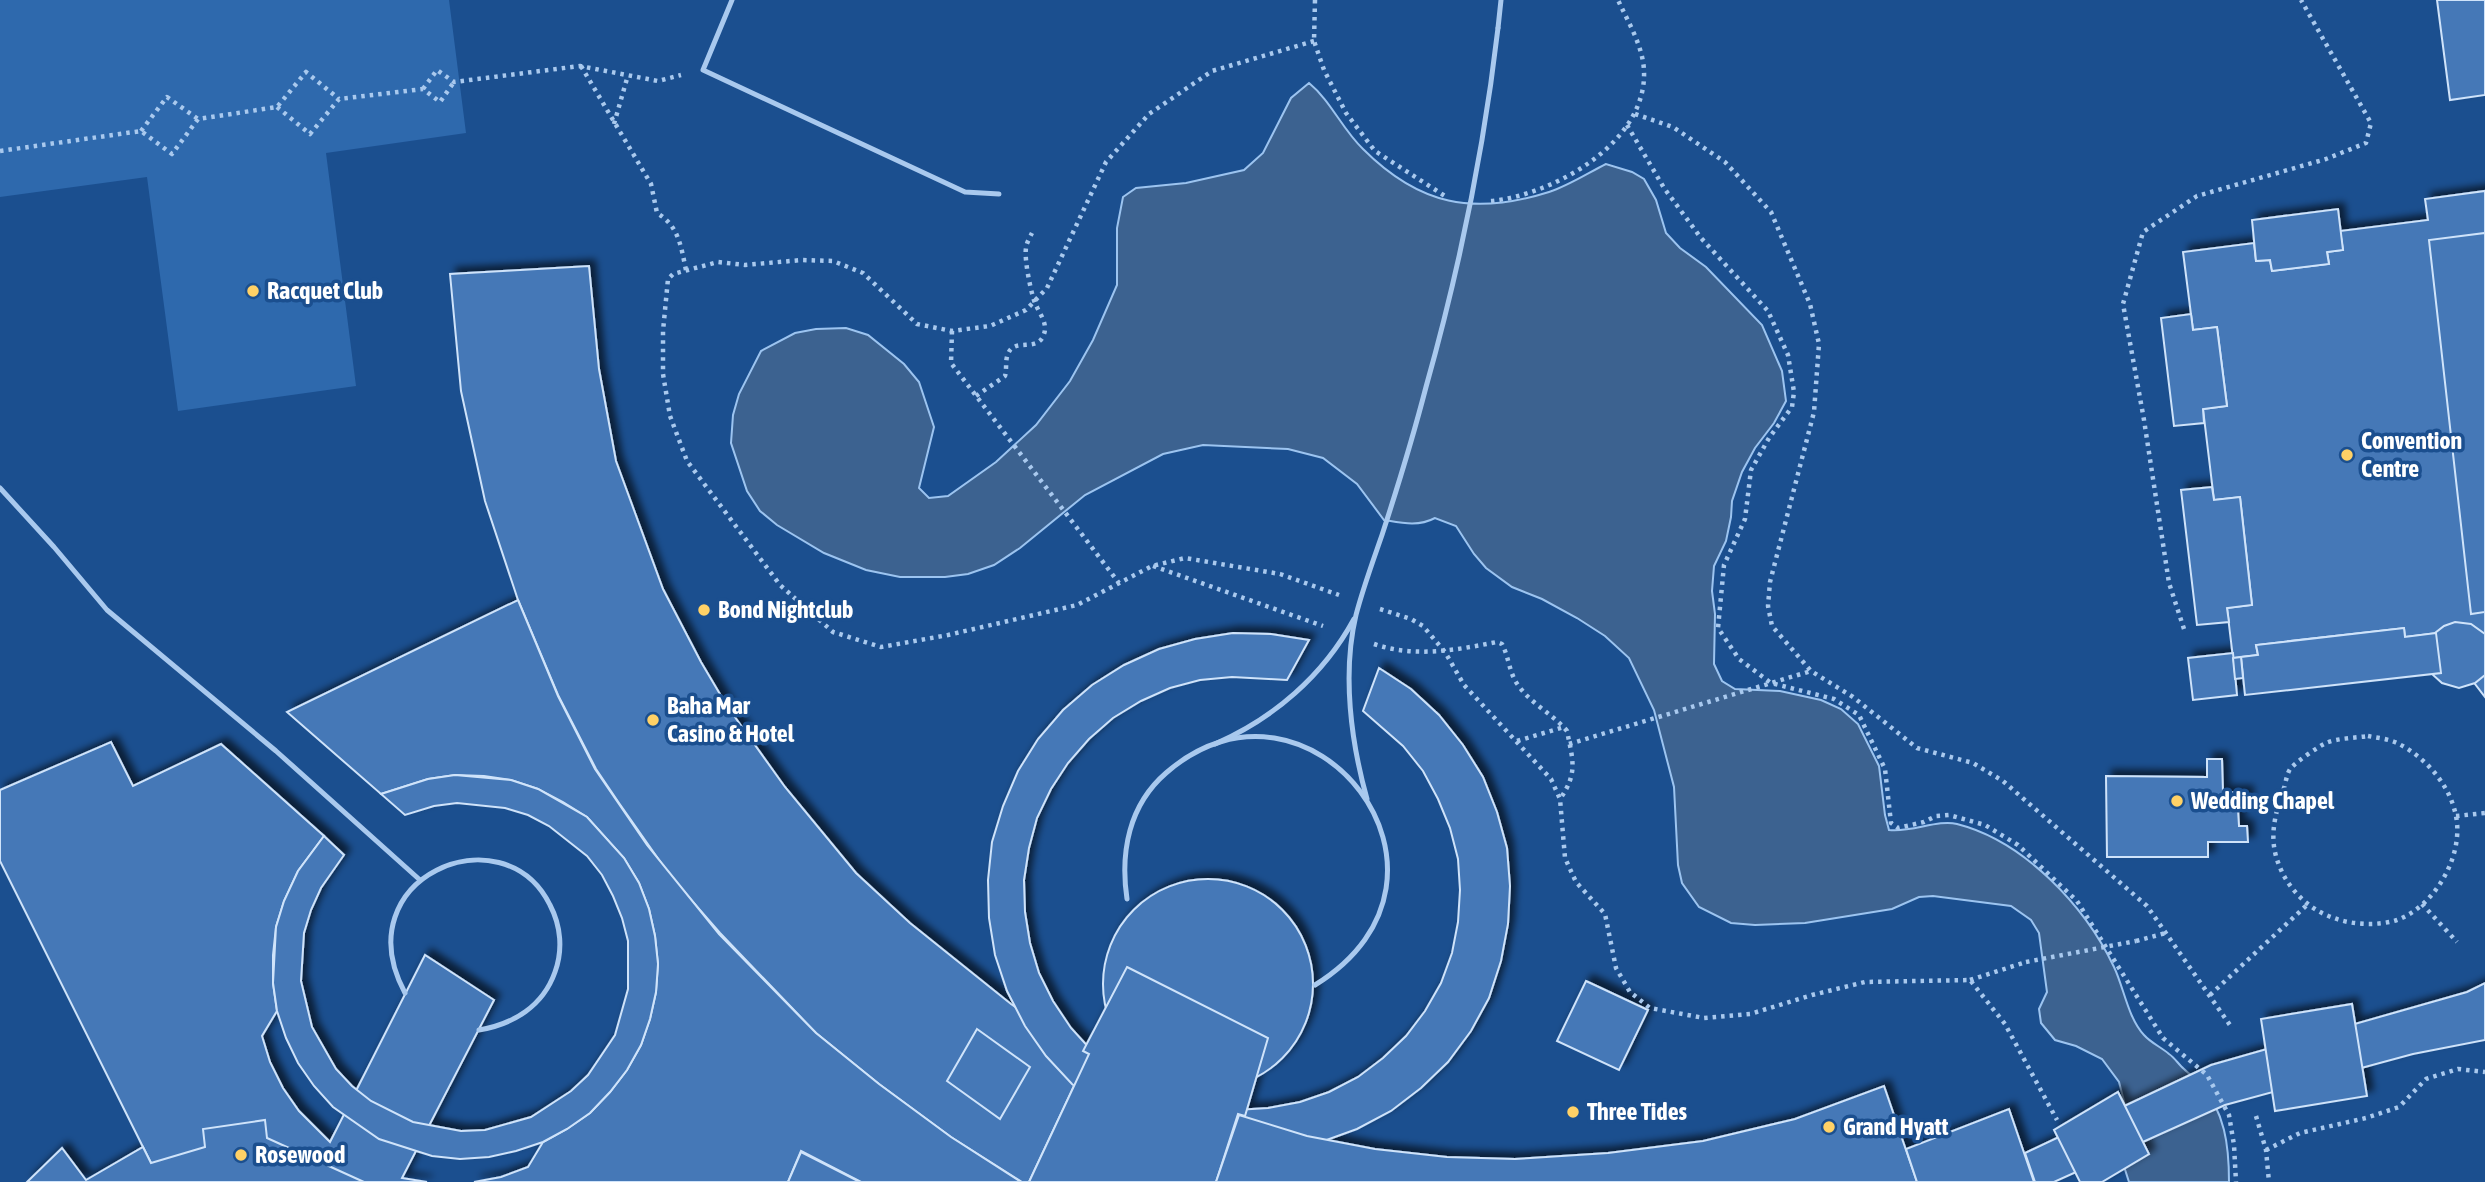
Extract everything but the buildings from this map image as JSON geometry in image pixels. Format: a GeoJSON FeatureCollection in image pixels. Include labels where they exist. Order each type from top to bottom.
{"type":"FeatureCollection","features":[{"type":"Feature","properties":{"kind":"lane"},"geometry":{"type":"LineString","coordinates":[[733,0],[703,70],[965,192],[999,194]]}},
{"type":"Feature","properties":{"kind":"lane"},"geometry":{"type":"LineString","coordinates":[[1315,985],[1350,959],[1375,924],[1387,882],[1384,839],[1367,799],[1357,765],[1351,709],[1351,657],[1356,617],[1423,400],[1451,291],[1489,102],[1501,0]]}},
{"type":"Feature","properties":{"kind":"lane"},"geometry":{"type":"LineString","coordinates":[[0,488],[107,610],[276,751],[420,880]]}},
{"type":"Feature","properties":{"kind":"lane"},"geometry":{"type":"LineString","coordinates":[[1127,899],[1124,877],[1128,835],[1135,814],[1146,795],[1168,771],[1195,752],[1260,721],[1285,702],[1331,655],[1356,617]]}},
{"type":"Feature","properties":{"kind":"lane"},"geometry":{"type":"LineString","coordinates":[[1215,744],[1258,737],[1301,745],[1339,767],[1367,799]]}},
{"type":"Feature","properties":{"kind":"lane"},"geometry":{"type":"LineString","coordinates":[[405,993],[394,968],[390,940],[396,913],[402,901],[420,880],[431,872],[456,862],[483,860],[509,867],[541,890],[555,914],[560,939],[558,966],[547,990],[529,1010],[518,1018],[479,1030]]}},
{"type":"Feature","properties":{"kind":"path"},"geometry":{"type":"LineString","coordinates":[[1315,0],[1314,41],[1324,70],[1346,113],[1375,151],[1448,198],[1459,199]]}},
{"type":"Feature","properties":{"kind":"path"},"geometry":{"type":"LineString","coordinates":[[1482,202],[1530,192],[1569,177],[1612,143],[1635,114],[1641,98],[1644,71],[1637,40],[1618,0]]}},
{"type":"Feature","properties":{"kind":"path"},"geometry":{"type":"LineString","coordinates":[[2184,629],[2169,583],[2123,304],[2143,232],[2197,196],[2326,159],[2365,143],[2371,124],[2301,0]]}},
{"type":"Feature","properties":{"kind":"path"},"geometry":{"type":"LineString","coordinates":[[1314,41],[1212,71],[1149,114],[1106,162],[1047,288],[1026,310],[990,326],[952,331],[917,324],[863,273],[833,261],[802,260],[745,265],[718,262],[673,274],[668,279],[663,331],[663,374],[670,416],[687,461],[780,585],[833,632],[881,647],[948,635],[1077,606],[1152,566],[1185,558],[1280,574],[1345,597]]}},
{"type":"Feature","properties":{"kind":"path"},"geometry":{"type":"LineString","coordinates":[[423,89],[436,70],[454,82],[580,66],[658,81],[703,70]]}},
{"type":"Feature","properties":{"kind":"path"},"geometry":{"type":"LineString","coordinates":[[580,66],[651,184],[657,214],[669,220],[679,236],[686,270]]}},
{"type":"Feature","properties":{"kind":"path"},"geometry":{"type":"LineString","coordinates":[[0,151],[141,131],[167,97],[198,119],[277,107],[306,72],[339,99]]}},
{"type":"Feature","properties":{"kind":"path"},"geometry":{"type":"LineString","coordinates":[[614,125],[628,75]]}},
{"type":"Feature","properties":{"kind":"path"},"geometry":{"type":"LineString","coordinates":[[277,107],[310,134],[339,99],[423,89],[440,102],[454,82]]}},
{"type":"Feature","properties":{"kind":"path"},"geometry":{"type":"LineString","coordinates":[[1635,114],[1673,127],[1725,162],[1771,212],[1810,304],[1819,344],[1814,412],[1770,582],[1768,606],[1772,626],[1811,671],[1853,697],[1917,748],[1973,763],[2003,781],[2147,906],[2231,1028]]}},
{"type":"Feature","properties":{"kind":"path"},"geometry":{"type":"LineString","coordinates":[[141,131],[172,154],[198,119]]}},
{"type":"Feature","properties":{"kind":"path"},"geometry":{"type":"LineString","coordinates":[[1627,125],[1664,188],[1702,238],[1768,310],[1788,355],[1794,392],[1792,407],[1769,438],[1751,470],[1745,519],[1724,565],[1718,628],[1739,659],[1770,683],[1834,699],[1859,715],[1885,769],[1891,823],[1898,828],[1924,822],[1936,816],[1949,815],[1985,825],[2018,845],[2077,901],[2163,1038],[2207,1075],[2229,1115],[2236,1182]]}},
{"type":"Feature","properties":{"kind":"path"},"geometry":{"type":"LineString","coordinates":[[976,396],[1005,376],[1008,354],[1013,347],[1032,345],[1044,334],[1044,320],[1034,301],[1026,249],[1031,233]]}},
{"type":"Feature","properties":{"kind":"path"},"geometry":{"type":"LineString","coordinates":[[952,331],[951,363],[1119,583]]}},
{"type":"Feature","properties":{"kind":"path"},"geometry":{"type":"LineString","coordinates":[[1152,566],[1331,629]]}},
{"type":"Feature","properties":{"kind":"path"},"geometry":{"type":"LineString","coordinates":[[1371,606],[1411,619],[1423,626],[1445,652],[1465,685],[1551,779],[1560,799],[1565,858],[1576,882],[1605,914],[1616,968],[1630,992],[1650,1008],[1704,1018],[1750,1014],[1865,982],[1970,980],[2026,962],[2166,933]]}},
{"type":"Feature","properties":{"kind":"path"},"geometry":{"type":"LineString","coordinates":[[1370,642],[1393,650],[1445,652],[1497,642],[1502,644],[1508,666],[1517,684],[1528,698],[1564,727],[1569,744],[1572,782],[1560,799]]}},
{"type":"Feature","properties":{"kind":"path"},"geometry":{"type":"LineString","coordinates":[[1569,744],[1811,671]]}},
{"type":"Feature","properties":{"kind":"path"},"geometry":{"type":"LineString","coordinates":[[1517,741],[1564,727]]}},
{"type":"Feature","properties":{"kind":"path"},"geometry":{"type":"LineString","coordinates":[[2368,736],[2397,742],[2423,760],[2442,781],[2456,816],[2456,841],[2445,877],[2422,904],[2397,919],[2367,924],[2344,922],[2321,914],[2308,904],[2285,880],[2273,851],[2274,817],[2290,768],[2326,743],[2368,736]]}},
{"type":"Feature","properties":{"kind":"path"},"geometry":{"type":"LineString","coordinates":[[2456,816],[2485,813]]}},
{"type":"Feature","properties":{"kind":"path"},"geometry":{"type":"LineString","coordinates":[[2210,995],[2308,904]]}},
{"type":"Feature","properties":{"kind":"path"},"geometry":{"type":"LineString","coordinates":[[2422,904],[2457,942]]}},
{"type":"Feature","properties":{"kind":"path"},"geometry":{"type":"LineString","coordinates":[[1970,980],[2005,1024],[2057,1120]]}},
{"type":"Feature","properties":{"kind":"path"},"geometry":{"type":"LineString","coordinates":[[2266,1150],[2300,1133],[2366,1118],[2399,1107],[2426,1079],[2458,1069],[2485,1072]]}},
{"type":"Feature","properties":{"kind":"path"},"geometry":{"type":"LineString","coordinates":[[2256,1116],[2266,1150],[2269,1182]]}},
{"type":"Feature","properties":{"kind":"shaded area","name":"Racquet Club"},"geometry":{"type":"Polygon","coordinates":[[[0,0],[449,0],[466,133],[326,153],[356,386],[178,411],[147,177],[0,197],[0,0]]]}},
{"type":"Feature","properties":{"kind":"shaded area"},"geometry":{"type":"Polygon","coordinates":[[[1309,83],[1324,98],[1363,149],[1405,183],[1426,194],[1472,204],[1521,199],[1571,183],[1606,164],[1632,172],[1644,179],[1656,200],[1666,233],[1680,248],[1706,267],[1762,325],[1782,371],[1786,401],[1742,472],[1732,501],[1726,541],[1714,566],[1714,664],[1722,681],[1735,689],[1780,691],[1821,700],[1841,709],[1858,724],[1879,766],[1889,830],[1906,830],[1941,823],[1957,824],[2006,845],[2050,879],[2087,921],[2102,944],[2114,967],[2130,1012],[2144,1035],[2173,1057],[2208,1094],[2224,1130],[2229,1182],[2129,1182],[2122,1160],[2125,1105],[2119,1082],[2102,1059],[2076,1046],[2055,1040],[2041,1023],[2039,1009],[2047,992],[2039,933],[2031,920],[2011,906],[1933,896],[1919,897],[1892,909],[1805,923],[1755,925],[1731,923],[1699,907],[1682,883],[1678,865],[1674,787],[1654,710],[1629,658],[1605,636],[1577,618],[1512,587],[1486,568],[1456,526],[1435,518],[1416,523],[1384,520],[1357,484],[1323,458],[1288,449],[1203,445],[1163,454],[1085,495],[1020,548],[994,565],[968,574],[945,577],[900,577],[866,570],[824,553],[777,525],[760,511],[747,491],[731,443],[733,415],[739,394],[761,351],[795,333],[816,329],[846,328],[868,335],[904,364],[919,382],[934,427],[919,488],[929,498],[948,496],[996,462],[1036,425],[1070,381],[1093,340],[1117,285],[1117,228],[1123,197],[1136,188],[1186,183],[1244,170],[1263,153],[1291,98],[1309,83]]]}},
{"type":"Feature","properties":{"kind":"place","name":"Racquet Club"},"geometry":{"type":"Point","coordinates":[253,291]}},
{"type":"Feature","properties":{"kind":"place","name":"Convention Centre"},"geometry":{"type":"Point","coordinates":[2347,455]}},
{"type":"Feature","properties":{"kind":"place","name":"Bond Nightclub"},"geometry":{"type":"Point","coordinates":[704,610]}},
{"type":"Feature","properties":{"kind":"place","name":"Baha Mar Casino & Hotel"},"geometry":{"type":"Point","coordinates":[653,720]}},
{"type":"Feature","properties":{"kind":"place","name":"Wedding Chapel"},"geometry":{"type":"Point","coordinates":[2177,801]}},
{"type":"Feature","properties":{"kind":"place","name":"Three Tides"},"geometry":{"type":"Point","coordinates":[1573,1112]}},
{"type":"Feature","properties":{"kind":"place","name":"Grand Hyatt"},"geometry":{"type":"Point","coordinates":[1829,1127]}},
{"type":"Feature","properties":{"kind":"place","name":"Rosewood"},"geometry":{"type":"Point","coordinates":[241,1155]}}]}
